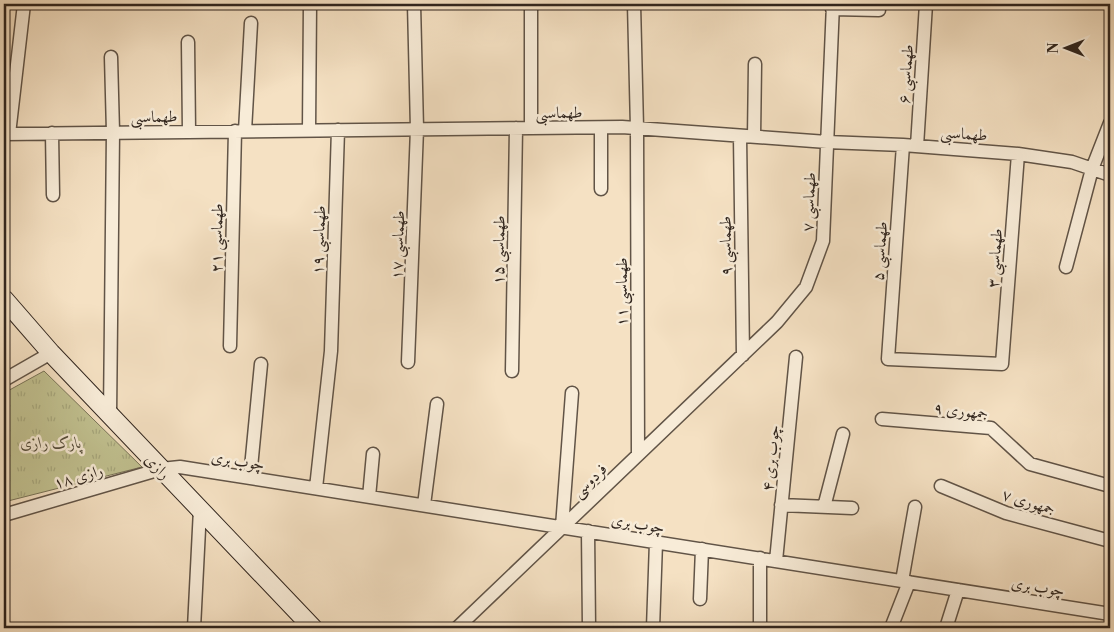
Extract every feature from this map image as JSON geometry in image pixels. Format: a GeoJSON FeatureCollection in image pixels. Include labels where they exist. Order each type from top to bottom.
{"type":"FeatureCollection","features":[{"type":"Feature","properties":{"kind":"main road","name":"رازی"},"geometry":{"type":"LineString","coordinates":[[4,300],[51,354],[200,510],[306,626]]}},
{"type":"Feature","properties":{"kind":"street"},"geometry":{"type":"LineString","coordinates":[[6,134],[24,4]]}},
{"type":"Feature","properties":{"kind":"street"},"geometry":{"type":"LineString","coordinates":[[309,130],[310,4]]}},
{"type":"Feature","properties":{"kind":"street","name":"۱۷ طهماسبی"},"geometry":{"type":"LineString","coordinates":[[408,362],[417,129],[414,4]]}},
{"type":"Feature","properties":{"kind":"street"},"geometry":{"type":"LineString","coordinates":[[531,4],[531,128]]}},
{"type":"Feature","properties":{"kind":"street","name":"۱۱ طهماسبی"},"geometry":{"type":"LineString","coordinates":[[634,4],[637,128],[638,455]]}},
{"type":"Feature","properties":{"kind":"street","name":"۶ طهماسبی"},"geometry":{"type":"LineString","coordinates":[[917,146],[926,4]]}},
{"type":"Feature","properties":{"kind":"street"},"geometry":{"type":"LineString","coordinates":[[832,6],[879,10]]}},
{"type":"Feature","properties":{"kind":"street","name":"۷ طهماسبی"},"geometry":{"type":"LineString","coordinates":[[743,355],[777,322],[806,287],[823,241],[832,6]]}},
{"type":"Feature","properties":{"kind":"street","name":"۲۱ طهماسبی"},"geometry":{"type":"LineString","coordinates":[[230,346],[240,131],[251,23]]}},
{"type":"Feature","properties":{"kind":"street"},"geometry":{"type":"LineString","coordinates":[[188,42],[189,132]]}},
{"type":"Feature","properties":{"kind":"street"},"geometry":{"type":"LineString","coordinates":[[110,416],[113,132],[111,56]]}},
{"type":"Feature","properties":{"kind":"street"},"geometry":{"type":"LineString","coordinates":[[754,137],[755,64]]}},
{"type":"Feature","properties":{"kind":"street"},"geometry":{"type":"LineString","coordinates":[[1066,267],[1092,168],[1110,123]]}},
{"type":"Feature","properties":{"kind":"street","name":"۱۵ طهماسبی"},"geometry":{"type":"LineString","coordinates":[[512,372],[516,128]]}},
{"type":"Feature","properties":{"kind":"street"},"geometry":{"type":"LineString","coordinates":[[601,128],[601,189]]}},
{"type":"Feature","properties":{"kind":"street","name":"طهماسبی"},"geometry":{"type":"LineString","coordinates":[[6,134],[637,128],[1018,154],[1072,162],[1110,175]]}},
{"type":"Feature","properties":{"kind":"street","name":"۱۹ طهماسبی"},"geometry":{"type":"LineString","coordinates":[[316,488],[331,351],[338,130]]}},
{"type":"Feature","properties":{"kind":"street"},"geometry":{"type":"LineString","coordinates":[[52,133],[53,195]]}},
{"type":"Feature","properties":{"kind":"street","name":"۹ طهماسبی"},"geometry":{"type":"LineString","coordinates":[[740,136],[743,355]]}},
{"type":"Feature","properties":{"kind":"street","name":"۵ طهماسبی"},"geometry":{"type":"LineString","coordinates":[[903,145],[888,359],[1002,364]]}},
{"type":"Feature","properties":{"kind":"street","name":"۳ طهماسبی"},"geometry":{"type":"LineString","coordinates":[[1002,364],[1018,154]]}},
{"type":"Feature","properties":{"kind":"street"},"geometry":{"type":"LineString","coordinates":[[4,380],[51,354]]}},
{"type":"Feature","properties":{"kind":"street","name":"فردوسی"},"geometry":{"type":"LineString","coordinates":[[457,628],[743,355]]}},
{"type":"Feature","properties":{"kind":"street","name":"۴ چوب بری"},"geometry":{"type":"LineString","coordinates":[[776,561],[796,358]]}},
{"type":"Feature","properties":{"kind":"street"},"geometry":{"type":"LineString","coordinates":[[250,478],[261,364]]}},
{"type":"Feature","properties":{"kind":"street"},"geometry":{"type":"LineString","coordinates":[[562,527],[572,393]]}},
{"type":"Feature","properties":{"kind":"street"},"geometry":{"type":"LineString","coordinates":[[424,505],[437,404]]}},
{"type":"Feature","properties":{"kind":"street","name":"۹ جمهوری"},"geometry":{"type":"LineString","coordinates":[[882,419],[991,428],[1030,464],[1110,486]]}},
{"type":"Feature","properties":{"kind":"street"},"geometry":{"type":"LineString","coordinates":[[824,507],[843,434]]}},
{"type":"Feature","properties":{"kind":"street"},"geometry":{"type":"LineString","coordinates":[[369,497],[373,454]]}},
{"type":"Feature","properties":{"kind":"street","name":"چوب بری"},"geometry":{"type":"LineString","coordinates":[[161,469],[180,467],[1110,614]]}},
{"type":"Feature","properties":{"kind":"street","name":"رازی ۱۸"},"geometry":{"type":"LineString","coordinates":[[4,515],[161,469]]}},
{"type":"Feature","properties":{"kind":"street","name":"۷ جمهوری"},"geometry":{"type":"LineString","coordinates":[[941,486],[1006,513],[1110,541]]}},
{"type":"Feature","properties":{"kind":"street"},"geometry":{"type":"LineString","coordinates":[[781,505],[852,508]]}},
{"type":"Feature","properties":{"kind":"street"},"geometry":{"type":"LineString","coordinates":[[891,628],[906,582],[915,507]]}},
{"type":"Feature","properties":{"kind":"street"},"geometry":{"type":"LineString","coordinates":[[194,628],[200,510]]}},
{"type":"Feature","properties":{"kind":"street"},"geometry":{"type":"LineString","coordinates":[[588,531],[589,628]]}},
{"type":"Feature","properties":{"kind":"street"},"geometry":{"type":"LineString","coordinates":[[653,628],[656,542]]}},
{"type":"Feature","properties":{"kind":"street"},"geometry":{"type":"LineString","coordinates":[[700,599],[702,549]]}},
{"type":"Feature","properties":{"kind":"street"},"geometry":{"type":"LineString","coordinates":[[760,558],[760,628]]}},
{"type":"Feature","properties":{"kind":"street"},"geometry":{"type":"LineString","coordinates":[[946,628],[958,590]]}},
{"type":"Feature","properties":{"kind":"green space","name":"پارک رازی"},"geometry":{"type":"Polygon","coordinates":[[[44,371],[142,467],[4,502],[4,393],[44,371]]]}}]}
